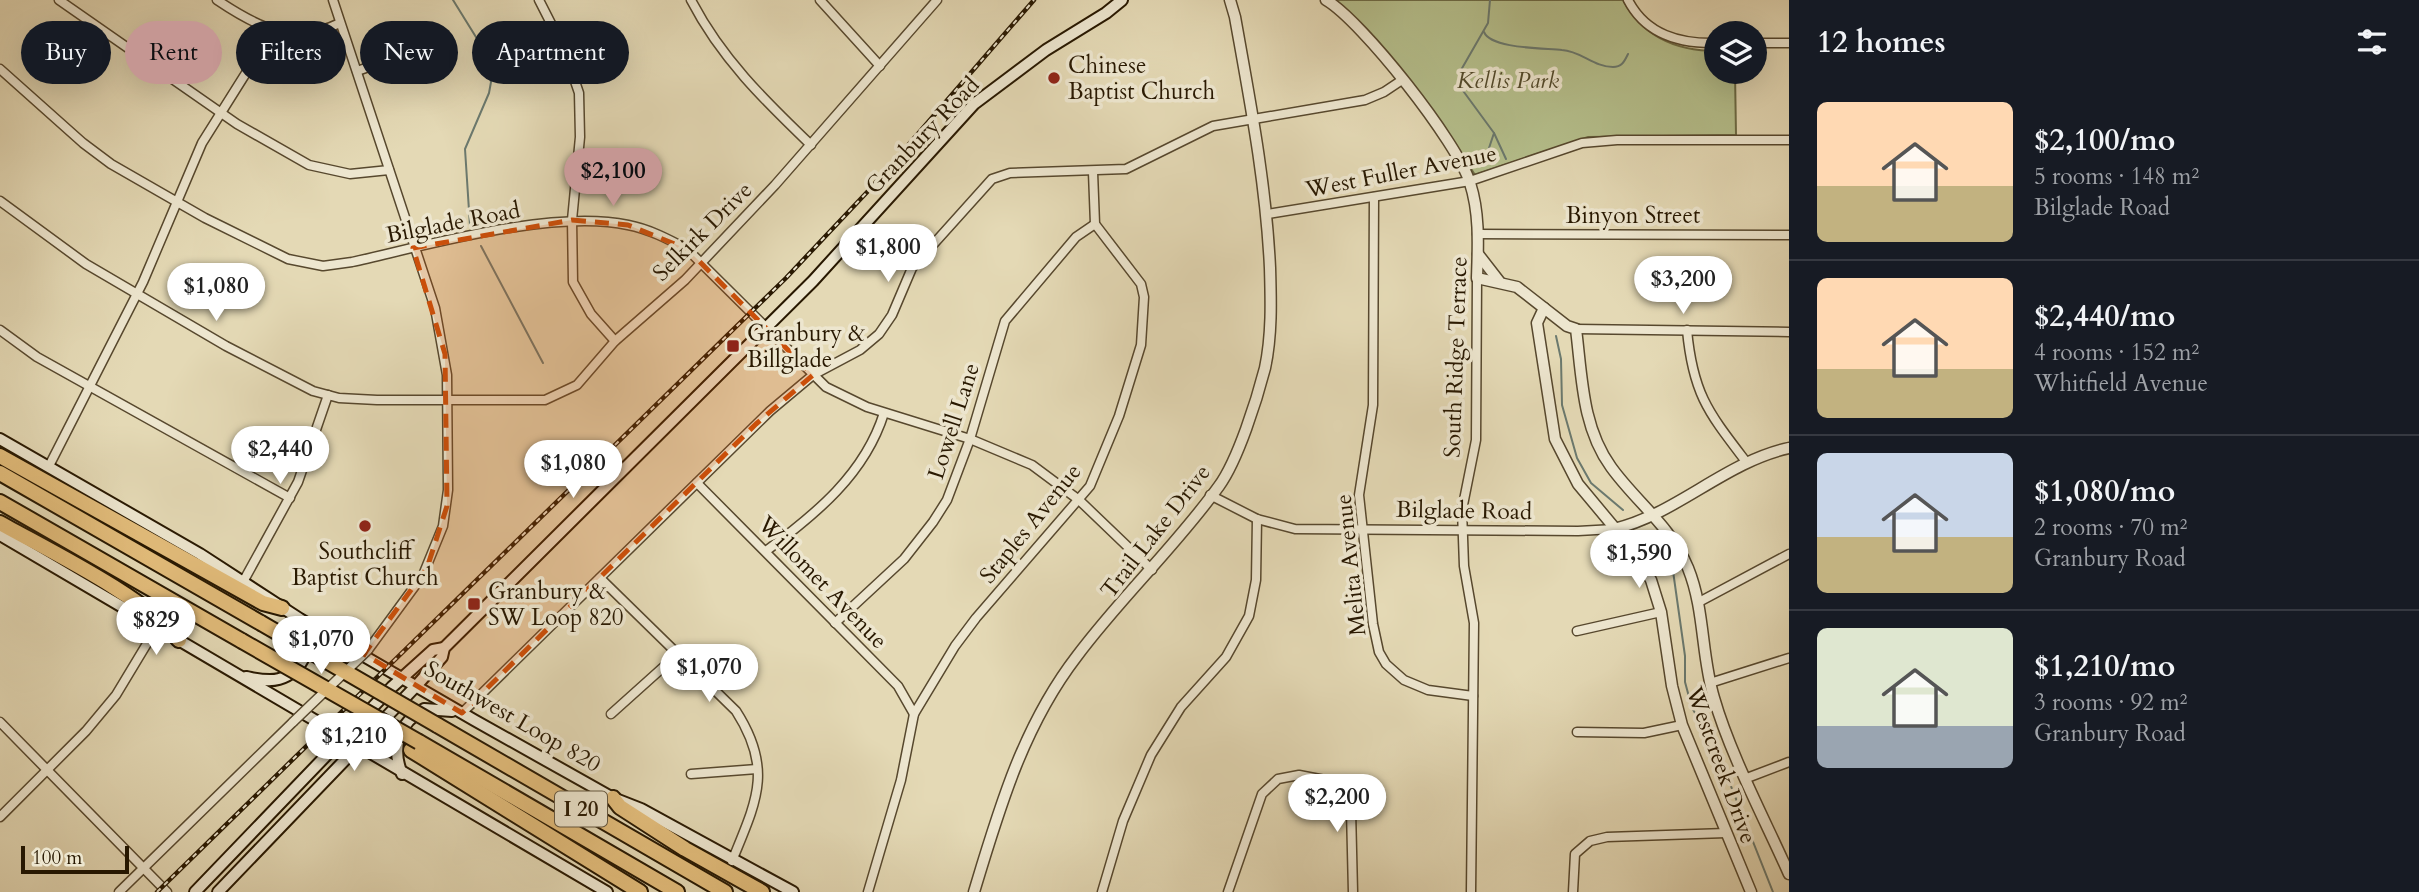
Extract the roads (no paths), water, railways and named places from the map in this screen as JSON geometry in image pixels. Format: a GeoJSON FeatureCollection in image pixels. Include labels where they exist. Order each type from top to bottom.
{"type":"FeatureCollection","features":[{"type":"Feature","properties":{"kind":"highway"},"geometry":{"type":"LineString","coordinates":[[0,456],[263,603],[282,608]]}},
{"type":"Feature","properties":{"kind":"highway","name":"I 20"},"geometry":{"type":"LineString","coordinates":[[0,473],[725,892]]}},
{"type":"Feature","properties":{"kind":"highway"},"geometry":{"type":"LineString","coordinates":[[0,502],[400,731],[415,746],[640,892]]}},
{"type":"Feature","properties":{"kind":"highway"},"geometry":{"type":"LineString","coordinates":[[0,523],[95,577],[167,625],[179,640]]}},
{"type":"Feature","properties":{"kind":"highway","name":"I 20"},"geometry":{"type":"LineString","coordinates":[[415,746],[677,892]]}},
{"type":"Feature","properties":{"kind":"highway"},"geometry":{"type":"LineString","coordinates":[[613,798],[620,807],[685,849],[762,892]]}},
{"type":"Feature","properties":{"kind":"main road","name":"Granbury Road"},"geometry":{"type":"LineString","coordinates":[[218,892],[417,685],[442,657],[444,648],[813,281],[974,104],[1046,50],[1122,0]]}},
{"type":"Feature","properties":{"kind":"main road","name":"Southwest Loop 820"},"geometry":{"type":"LineString","coordinates":[[0,439],[474,720],[613,798],[641,809],[793,892]]}},
{"type":"Feature","properties":{"kind":"main road"},"geometry":{"type":"LineString","coordinates":[[0,535],[402,774],[607,892]]}},
{"type":"Feature","properties":{"kind":"main road"},"geometry":{"type":"LineString","coordinates":[[236,674],[269,681],[292,673],[309,647],[308,631],[300,619]]}},
{"type":"Feature","properties":{"kind":"main road","name":"Granbury Road"},"geometry":{"type":"LineString","coordinates":[[195,892],[403,676],[433,650],[444,648]]}},
{"type":"Feature","properties":{"kind":"main road"},"geometry":{"type":"LineString","coordinates":[[402,774],[397,760],[396,742],[404,727],[420,711],[441,708],[474,720]]}},
{"type":"Feature","properties":{"kind":"street"},"geometry":{"type":"LineString","coordinates":[[59,0],[220,111],[309,165],[350,174],[389,170]]}},
{"type":"Feature","properties":{"kind":"street"},"geometry":{"type":"LineString","coordinates":[[217,0],[256,21]]}},
{"type":"Feature","properties":{"kind":"street"},"geometry":{"type":"LineString","coordinates":[[334,0],[339,21]]}},
{"type":"Feature","properties":{"kind":"street"},"geometry":{"type":"LineString","coordinates":[[539,0],[565,49],[579,93],[580,138],[572,220],[573,282],[591,314],[615,341]]}},
{"type":"Feature","properties":{"kind":"street"},"geometry":{"type":"LineString","coordinates":[[691,0],[724,55],[756,92],[811,145]]}},
{"type":"Feature","properties":{"kind":"street"},"geometry":{"type":"LineString","coordinates":[[820,0],[880,66]]}},
{"type":"Feature","properties":{"kind":"street","name":"Selkirk Drive"},"geometry":{"type":"LineString","coordinates":[[0,201],[75,257],[294,383],[328,395],[377,400],[527,402],[559,396],[576,385],[615,341],[701,262],[811,145],[937,0]]}},
{"type":"Feature","properties":{"kind":"street","name":"Trail Lake Drive"},"geometry":{"type":"LineString","coordinates":[[974,892],[1002,800],[1031,731],[1076,657],[1152,570],[1219,486],[1253,408],[1265,367],[1271,324],[1268,214],[1230,0]]}},
{"type":"Feature","properties":{"kind":"street","name":"South Ridge Terrace"},"geometry":{"type":"LineString","coordinates":[[1326,0],[1359,28],[1402,80],[1450,145],[1470,181],[1478,254],[1475,453],[1464,494],[1462,530],[1464,566],[1474,623],[1471,892]]}},
{"type":"Feature","properties":{"kind":"street"},"geometry":{"type":"LineString","coordinates":[[1628,0],[1642,19],[1668,37],[1679,42],[1704,43]]}},
{"type":"Feature","properties":{"kind":"street"},"geometry":{"type":"LineString","coordinates":[[119,892],[368,650],[423,575],[439,542],[447,498],[448,401],[445,354],[435,308],[346,39]]}},
{"type":"Feature","properties":{"kind":"street"},"geometry":{"type":"LineString","coordinates":[[1767,43],[1789,43]]}},
{"type":"Feature","properties":{"kind":"street","name":"Bilglade Road"},"geometry":{"type":"LineString","coordinates":[[0,69],[83,143],[111,164],[253,244],[289,259],[323,266],[572,220],[628,225],[659,234],[687,249],[813,375],[839,394],[884,413],[970,439],[1032,465],[1079,500],[1152,570]]}},
{"type":"Feature","properties":{"kind":"street"},"geometry":{"type":"LineString","coordinates":[[463,713],[763,418],[813,375],[860,350],[879,334],[892,315],[912,268],[992,179],[1010,173],[1093,172],[1134,167],[1195,132],[1219,124],[1364,100],[1384,92],[1402,80]]}},
{"type":"Feature","properties":{"kind":"street"},"geometry":{"type":"LineString","coordinates":[[49,466],[137,293],[202,142],[238,84]]}},
{"type":"Feature","properties":{"kind":"street","name":"West Fuller Avenue"},"geometry":{"type":"LineString","coordinates":[[1268,214],[1470,181],[1582,143],[1617,140],[1789,140]]}},
{"type":"Feature","properties":{"kind":"street"},"geometry":{"type":"LineString","coordinates":[[1093,172],[1096,224]]}},
{"type":"Feature","properties":{"kind":"street","name":"Melita Avenue"},"geometry":{"type":"LineString","coordinates":[[1374,197],[1373,405],[1359,495],[1365,528],[1373,624],[1379,652],[1386,664],[1416,687],[1444,694],[1473,696]]}},
{"type":"Feature","properties":{"kind":"street","name":"Lowell Lane"},"geometry":{"type":"LineString","coordinates":[[835,623],[918,544],[947,500],[970,439],[1005,321],[1076,237],[1096,224]]}},
{"type":"Feature","properties":{"kind":"street","name":"Staples Avenue"},"geometry":{"type":"LineString","coordinates":[[868,892],[901,779],[914,714],[955,646],[976,618],[1079,500],[1101,464],[1119,416],[1140,345],[1144,312],[1140,284],[1096,224]]}},
{"type":"Feature","properties":{"kind":"street","name":"Binyon Street"},"geometry":{"type":"LineString","coordinates":[[1477,234],[1789,235]]}},
{"type":"Feature","properties":{"kind":"street"},"geometry":{"type":"LineString","coordinates":[[1478,254],[1499,281]]}},
{"type":"Feature","properties":{"kind":"street"},"geometry":{"type":"LineString","coordinates":[[1477,278],[1517,287],[1576,329],[1789,332]]}},
{"type":"Feature","properties":{"kind":"street","name":"Westcreek Drive"},"geometry":{"type":"LineString","coordinates":[[1544,308],[1537,323],[1555,439],[1578,484],[1647,571],[1661,612],[1672,686],[1682,725],[1751,892]]}},
{"type":"Feature","properties":{"kind":"street","name":"Westcreek Drive"},"geometry":{"type":"LineString","coordinates":[[1576,329],[1587,415],[1594,437],[1612,468],[1654,514],[1683,556],[1699,602],[1710,683],[1721,719],[1788,871]]}},
{"type":"Feature","properties":{"kind":"street"},"geometry":{"type":"LineString","coordinates":[[0,330],[37,357],[290,498]]}},
{"type":"Feature","properties":{"kind":"street"},"geometry":{"type":"LineString","coordinates":[[1688,330],[1691,368],[1699,394],[1710,415],[1747,463]]}},
{"type":"Feature","properties":{"kind":"street"},"geometry":{"type":"LineString","coordinates":[[243,582],[309,458],[328,395]]}},
{"type":"Feature","properties":{"kind":"street"},"geometry":{"type":"LineString","coordinates":[[766,551],[801,525],[841,487],[863,461],[878,434],[884,413]]}},
{"type":"Feature","properties":{"kind":"street","name":"Bilglade Road"},"geometry":{"type":"LineString","coordinates":[[1210,495],[1257,519],[1294,529],[1614,529],[1654,514],[1747,463],[1789,448]]}},
{"type":"Feature","properties":{"kind":"street","name":"Willomet Avenue"},"geometry":{"type":"LineString","coordinates":[[697,483],[898,686],[914,714]]}},
{"type":"Feature","properties":{"kind":"street"},"geometry":{"type":"LineString","coordinates":[[1102,892],[1127,809],[1151,755],[1181,707],[1226,657],[1248,615],[1256,580],[1257,519]]}},
{"type":"Feature","properties":{"kind":"street"},"geometry":{"type":"LineString","coordinates":[[1699,602],[1789,554]]}},
{"type":"Feature","properties":{"kind":"street"},"geometry":{"type":"LineString","coordinates":[[600,578],[736,711],[754,745],[757,798],[732,861]]}},
{"type":"Feature","properties":{"kind":"street"},"geometry":{"type":"LineString","coordinates":[[1577,631],[1661,612]]}},
{"type":"Feature","properties":{"kind":"street"},"geometry":{"type":"LineString","coordinates":[[0,817],[48,770],[116,695],[156,627]]}},
{"type":"Feature","properties":{"kind":"street"},"geometry":{"type":"LineString","coordinates":[[611,714],[679,653]]}},
{"type":"Feature","properties":{"kind":"street"},"geometry":{"type":"LineString","coordinates":[[1710,683],[1789,658]]}},
{"type":"Feature","properties":{"kind":"street"},"geometry":{"type":"LineString","coordinates":[[0,722],[167,892]]}},
{"type":"Feature","properties":{"kind":"street"},"geometry":{"type":"LineString","coordinates":[[1577,732],[1644,733],[1682,725]]}},
{"type":"Feature","properties":{"kind":"street"},"geometry":{"type":"LineString","coordinates":[[1747,778],[1789,762]]}},
{"type":"Feature","properties":{"kind":"street"},"geometry":{"type":"LineString","coordinates":[[691,774],[757,769]]}},
{"type":"Feature","properties":{"kind":"street"},"geometry":{"type":"LineString","coordinates":[[1228,892],[1262,794],[1278,779],[1287,776],[1316,777],[1343,789],[1351,810],[1353,892]]}},
{"type":"Feature","properties":{"kind":"street"},"geometry":{"type":"LineString","coordinates":[[1573,892],[1576,854],[1580,848],[1599,839],[1726,833]]}},
{"type":"Feature","properties":{"kind":"waterway"},"geometry":{"type":"LineString","coordinates":[[453,0],[484,50],[491,82],[489,93],[465,149],[470,226]]}},
{"type":"Feature","properties":{"kind":"waterway"},"geometry":{"type":"LineString","coordinates":[[1490,0],[1488,23],[1461,70],[1461,88],[1494,133],[1506,159]]}},
{"type":"Feature","properties":{"kind":"waterway"},"geometry":{"type":"LineString","coordinates":[[1484,32],[1489,38],[1507,45],[1569,51],[1606,66],[1621,65],[1628,54]]}},
{"type":"Feature","properties":{"kind":"waterway"},"geometry":{"type":"LineString","coordinates":[[1483,166],[1494,133]]}},
{"type":"Feature","properties":{"kind":"waterway"},"geometry":{"type":"LineString","coordinates":[[481,246],[543,363]]}},
{"type":"Feature","properties":{"kind":"waterway"},"geometry":{"type":"LineString","coordinates":[[1556,336],[1561,359],[1562,405],[1577,458],[1591,483],[1623,510]]}},
{"type":"Feature","properties":{"kind":"waterway"},"geometry":{"type":"LineString","coordinates":[[566,462],[580,445]]}},
{"type":"Feature","properties":{"kind":"waterway"},"geometry":{"type":"LineString","coordinates":[[1646,535],[1673,571],[1685,656],[1685,682],[1692,708],[1715,746],[1773,892]]}},
{"type":"Feature","properties":{"kind":"railway"},"geometry":{"type":"LineString","coordinates":[[157,892],[786,278],[870,189],[1034,0]]}},
{"type":"Feature","properties":{"kind":"place","name":"Chinese Baptist Church"},"geometry":{"type":"Point","coordinates":[1054,78]}},
{"type":"Feature","properties":{"kind":"place","name":"Granbury & Billglade"},"geometry":{"type":"Point","coordinates":[733,346]}},
{"type":"Feature","properties":{"kind":"place","name":"Southcliff Baptist Church"},"geometry":{"type":"Point","coordinates":[365,526]}},
{"type":"Feature","properties":{"kind":"place","name":"Granbury & SW Loop 820"},"geometry":{"type":"Point","coordinates":[474,604]}},
{"type":"Feature","properties":{"kind":"park label","name":"Kellis Park"},"geometry":{"type":"Point","coordinates":[1508,80]}}]}
